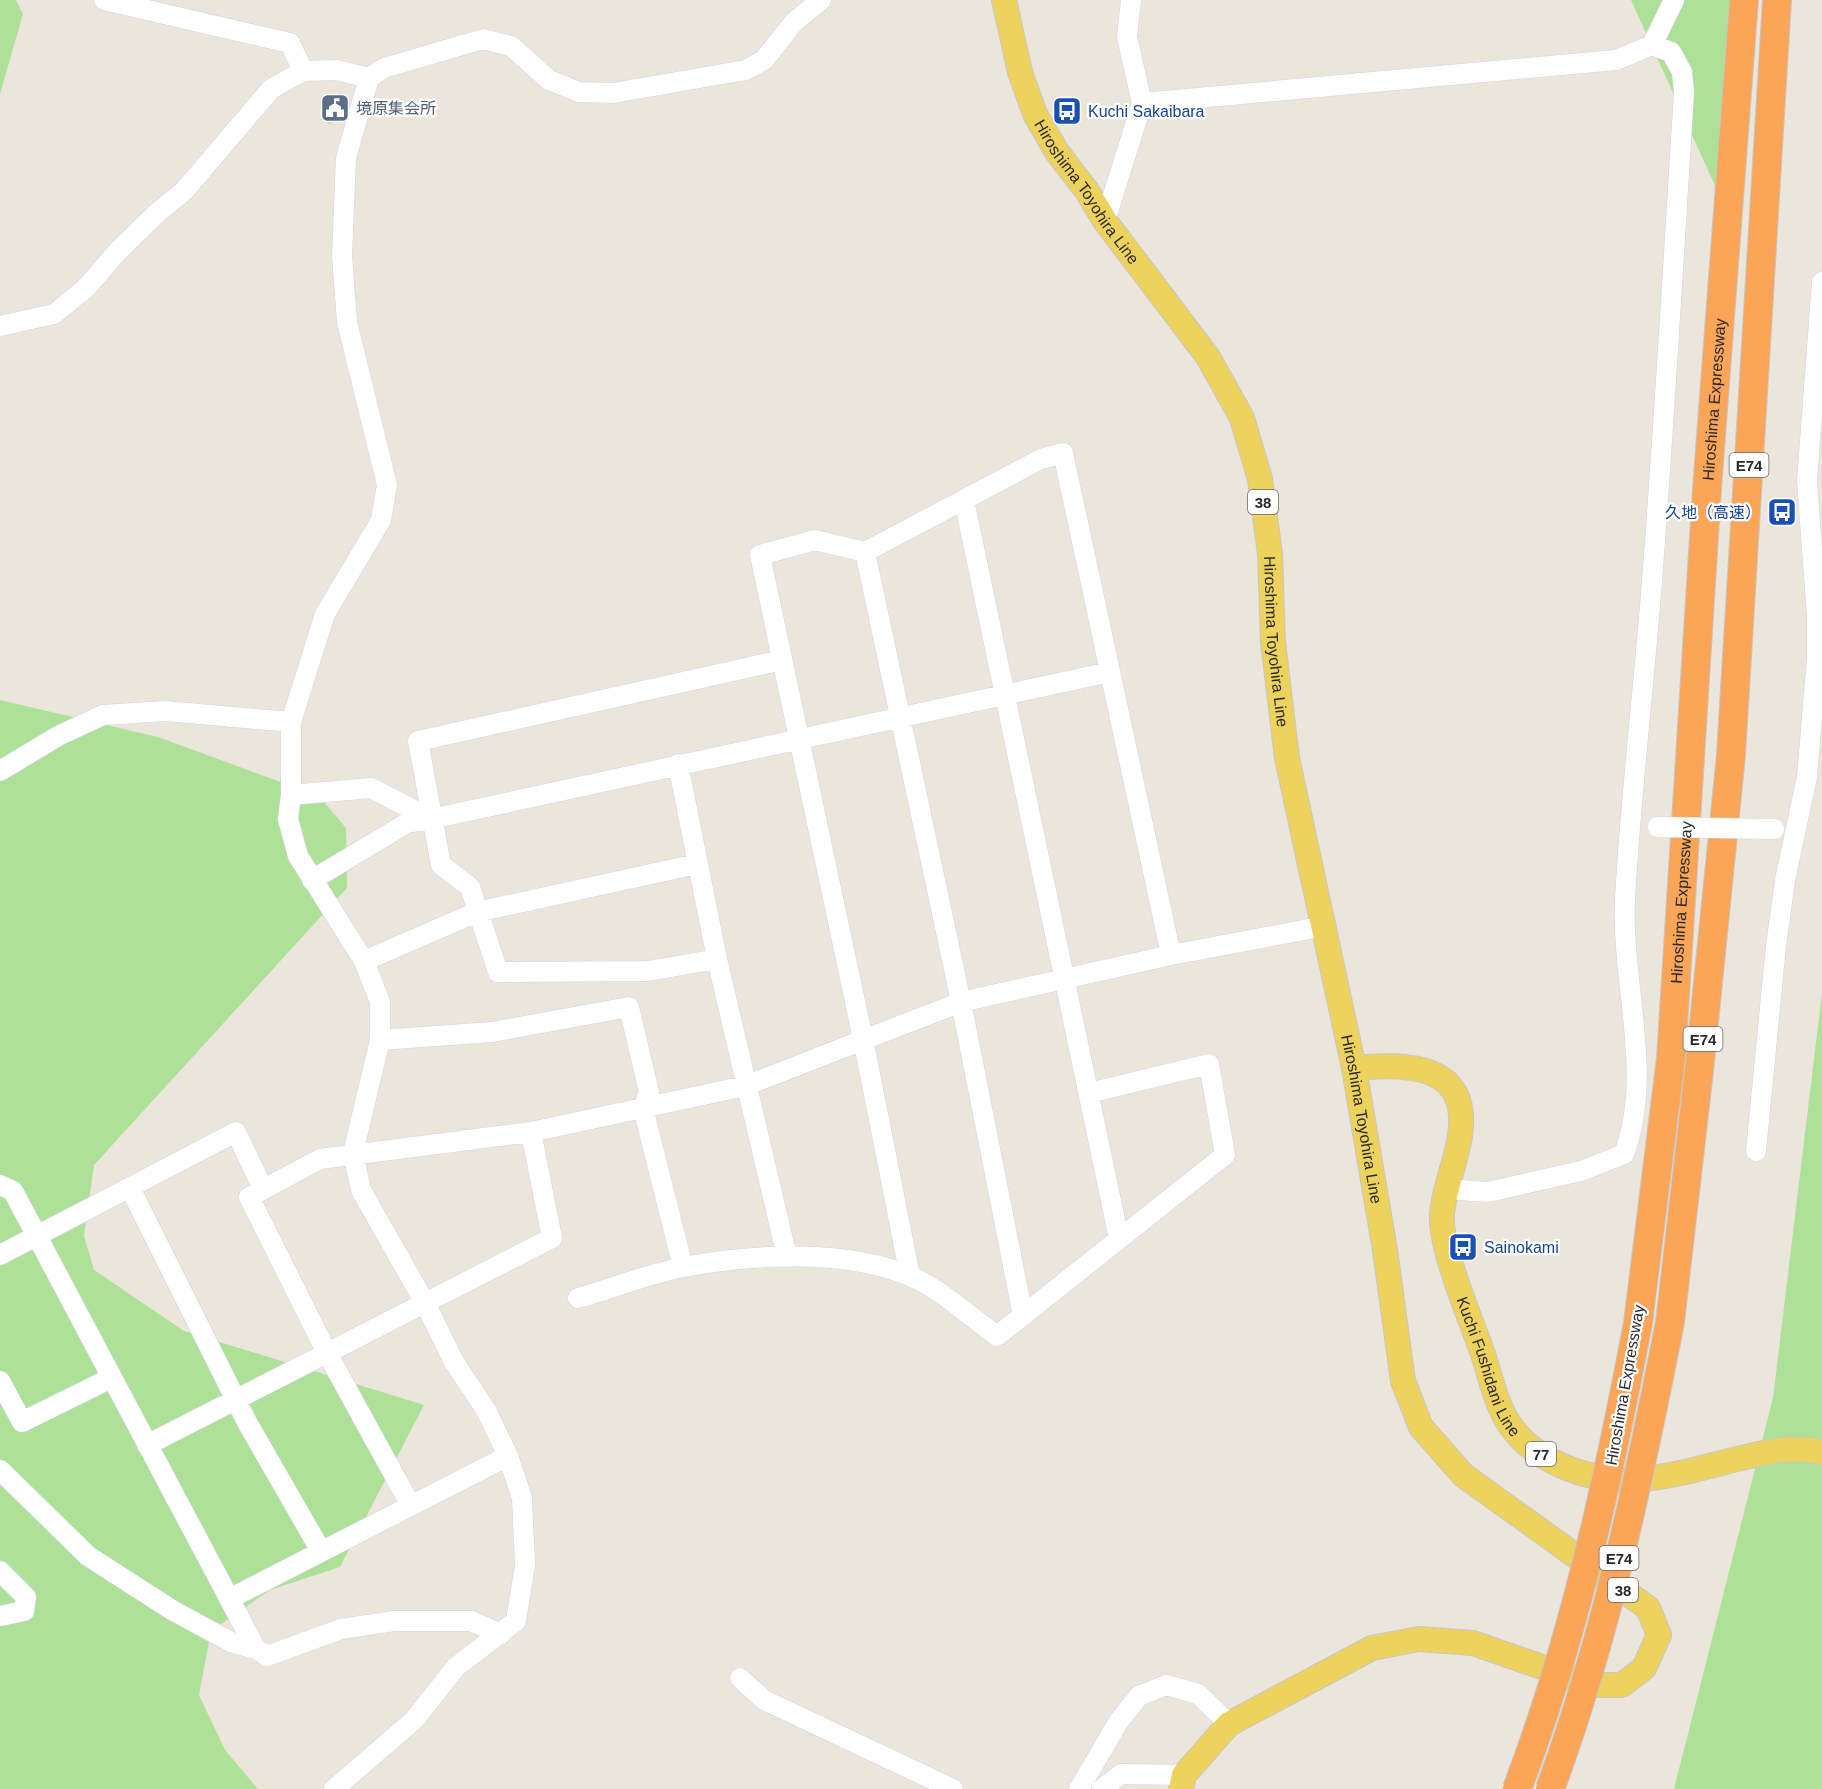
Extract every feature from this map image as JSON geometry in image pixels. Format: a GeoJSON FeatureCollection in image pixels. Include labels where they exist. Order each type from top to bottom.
{"type":"FeatureCollection","features":[{"type":"Feature","properties":{"kind":"highway","name":"Hiroshima Expressway"},"geometry":{"type":"LineString","coordinates":[[1518,1789],[1573,1613],[1612,1463],[1638,1323],[1671,1059],[1707,489],[1744,0]]}},
{"type":"Feature","properties":{"kind":"highway","name":"Hiroshima Expressway"},"geometry":{"type":"LineString","coordinates":[[1550,1789],[1604,1618],[1641,1468],[1670,1322],[1700,1062],[1731,755],[1777,0]]}},
{"type":"Feature","properties":{"kind":"main road","name":"Hiroshima Toyohira Line"},"geometry":{"type":"LineString","coordinates":[[1004,0],[1020,72],[1035,114],[1105,221],[1208,357],[1242,418],[1260,479],[1270,554],[1273,642],[1287,758],[1354,1068],[1385,1250],[1403,1381],[1421,1427],[1462,1475],[1648,1608],[1659,1635],[1644,1668],[1622,1684],[1594,1685],[1473,1643],[1419,1639],[1372,1648],[1229,1724],[1182,1782]]}},
{"type":"Feature","properties":{"kind":"main road","name":"Kuchi Fushidani Line"},"geometry":{"type":"LineString","coordinates":[[1354,1068],[1390,1065],[1418,1067],[1451,1085],[1458,1099],[1462,1118],[1460,1137],[1446,1189],[1442,1217],[1446,1245],[1500,1404],[1507,1420],[1524,1443],[1551,1461],[1582,1473],[1630,1482],[1672,1475],[1775,1449],[1808,1449],[1822,1452]]}},
{"type":"Feature","properties":{"kind":"street"},"geometry":{"type":"LineString","coordinates":[[104,0],[290,43],[303,71]]}},
{"type":"Feature","properties":{"kind":"street"},"geometry":{"type":"LineString","coordinates":[[334,1789],[414,1720],[456,1667],[516,1621],[525,1565],[522,1498],[508,1456],[486,1410],[454,1362],[425,1303],[361,1190],[353,1153],[380,1040],[380,1002],[364,961],[298,856],[288,819],[291,795],[291,722],[325,614],[381,520],[387,485],[347,322],[342,256],[346,158],[369,78],[384,68],[483,39],[511,46],[549,80],[579,92],[613,93],[746,70],[764,60],[794,22],[821,0]]}},
{"type":"Feature","properties":{"kind":"street"},"geometry":{"type":"LineString","coordinates":[[1105,221],[1142,103],[1127,37],[1131,0]]}},
{"type":"Feature","properties":{"kind":"street"},"geometry":{"type":"LineString","coordinates":[[1142,103],[1616,60],[1652,45],[1674,0]]}},
{"type":"Feature","properties":{"kind":"street"},"geometry":{"type":"LineString","coordinates":[[1446,1189],[1488,1192],[1581,1171],[1624,1154],[1632,1132],[1636,1076],[1624,923],[1629,823],[1653,571],[1684,92],[1682,72],[1671,52],[1652,45]]}},
{"type":"Feature","properties":{"kind":"street"},"geometry":{"type":"LineString","coordinates":[[0,326],[54,314],[86,288],[117,252],[157,213],[184,191],[271,89],[303,71],[336,70],[369,78]]}},
{"type":"Feature","properties":{"kind":"street"},"geometry":{"type":"LineString","coordinates":[[1756,1151],[1776,946],[1794,832],[1807,777],[1817,658],[1817,616],[1807,481],[1822,282]]}},
{"type":"Feature","properties":{"kind":"street"},"geometry":{"type":"LineString","coordinates":[[910,1276],[863,1039],[760,555],[815,540],[865,552],[1041,459],[1063,453],[1171,955]]}},
{"type":"Feature","properties":{"kind":"street"},"geometry":{"type":"LineString","coordinates":[[964,500],[1119,1239]]}},
{"type":"Feature","properties":{"kind":"street"},"geometry":{"type":"LineString","coordinates":[[865,552],[961,1002],[1023,1316]]}},
{"type":"Feature","properties":{"kind":"street"},"geometry":{"type":"LineString","coordinates":[[717,959],[648,971],[498,972],[470,887],[441,865],[418,741],[783,660]]}},
{"type":"Feature","properties":{"kind":"street"},"geometry":{"type":"LineString","coordinates":[[312,880],[407,823],[1110,672]]}},
{"type":"Feature","properties":{"kind":"street"},"geometry":{"type":"LineString","coordinates":[[0,771],[58,736],[103,715],[165,711],[291,722]]}},
{"type":"Feature","properties":{"kind":"street"},"geometry":{"type":"LineString","coordinates":[[678,764],[745,1086],[787,1257]]}},
{"type":"Feature","properties":{"kind":"street"},"geometry":{"type":"LineString","coordinates":[[291,795],[371,788],[431,819]]}},
{"type":"Feature","properties":{"kind":"street"},"geometry":{"type":"LineString","coordinates":[[1629,823],[1658,827],[1774,829],[1794,832]]}},
{"type":"Feature","properties":{"kind":"street"},"geometry":{"type":"LineString","coordinates":[[364,961],[477,912],[697,864]]}},
{"type":"Feature","properties":{"kind":"street"},"geometry":{"type":"LineString","coordinates":[[410,1504],[327,1353],[249,1197],[320,1159],[531,1132],[745,1086],[961,1002],[1171,955],[1325,927]]}},
{"type":"Feature","properties":{"kind":"street"},"geometry":{"type":"LineString","coordinates":[[380,1040],[492,1032],[629,1007],[649,1092],[643,1108],[683,1267]]}},
{"type":"Feature","properties":{"kind":"street"},"geometry":{"type":"LineString","coordinates":[[578,1298],[683,1267],[787,1257],[859,1262],[910,1276],[931,1288],[996,1336],[1226,1155],[1209,1064],[1089,1093]]}},
{"type":"Feature","properties":{"kind":"street"},"geometry":{"type":"LineString","coordinates":[[0,1255],[236,1132],[263,1189]]}},
{"type":"Feature","properties":{"kind":"street"},"geometry":{"type":"LineString","coordinates":[[147,1445],[552,1238],[531,1132]]}},
{"type":"Feature","properties":{"kind":"street"},"geometry":{"type":"LineString","coordinates":[[0,1185],[12,1191],[256,1649]]}},
{"type":"Feature","properties":{"kind":"street"},"geometry":{"type":"LineString","coordinates":[[130,1188],[235,1399],[321,1551]]}},
{"type":"Feature","properties":{"kind":"street"},"geometry":{"type":"LineString","coordinates":[[0,1381],[22,1422],[111,1378]]}},
{"type":"Feature","properties":{"kind":"street"},"geometry":{"type":"LineString","coordinates":[[229,1599],[410,1504],[508,1456]]}},
{"type":"Feature","properties":{"kind":"street"},"geometry":{"type":"LineString","coordinates":[[0,1470],[88,1556],[172,1610],[231,1642],[256,1649],[267,1656],[341,1629],[394,1621],[471,1621],[501,1634]]}},
{"type":"Feature","properties":{"kind":"street"},"geometry":{"type":"LineString","coordinates":[[0,1571],[26,1598],[24,1611],[0,1616]]}},
{"type":"Feature","properties":{"kind":"street"},"geometry":{"type":"LineString","coordinates":[[740,1678],[764,1700],[953,1789]]}},
{"type":"Feature","properties":{"kind":"street"},"geometry":{"type":"LineString","coordinates":[[1079,1789],[1119,1721],[1140,1696],[1166,1685],[1198,1694],[1229,1724]]}},
{"type":"Feature","properties":{"kind":"street"},"geometry":{"type":"LineString","coordinates":[[1102,1789],[1121,1774],[1182,1782]]}},
{"type":"Feature","properties":{"kind":"green space"},"geometry":{"type":"Polygon","coordinates":[[[0,0],[16,0],[23,14],[0,94],[0,0]]]}},
{"type":"Feature","properties":{"kind":"green space"},"geometry":{"type":"Polygon","coordinates":[[[1631,0],[1730,0],[1721,199],[1631,0]]]}},
{"type":"Feature","properties":{"kind":"green space"},"geometry":{"type":"Polygon","coordinates":[[[0,700],[158,737],[319,796],[346,828],[347,888],[94,1165],[84,1236],[94,1270],[184,1331],[424,1405],[340,1567],[270,1590],[211,1631],[199,1695],[225,1750],[258,1789],[0,1789],[0,700]]]}},
{"type":"Feature","properties":{"kind":"green space"},"geometry":{"type":"Polygon","coordinates":[[[1822,993],[1822,1789],[1674,1789],[1773,1398],[1822,993]]]}},
{"type":"Feature","properties":{"kind":"building","name":"境原集会所"},"geometry":{"type":"Polygon","coordinates":[[[341,93],[346,113],[345,119],[328,124],[322,98],[341,93]]]}},
{"type":"Feature","properties":{"kind":"place","name":"境原集会所"},"geometry":{"type":"Point","coordinates":[335,108]}},
{"type":"Feature","properties":{"kind":"place","name":"Kuchi Sakaibara"},"geometry":{"type":"Point","coordinates":[1067,111]}},
{"type":"Feature","properties":{"kind":"place","name":"久地（高速）"},"geometry":{"type":"Point","coordinates":[1782,512]}},
{"type":"Feature","properties":{"kind":"place","name":"Sainokami"},"geometry":{"type":"Point","coordinates":[1463,1247]}}]}
